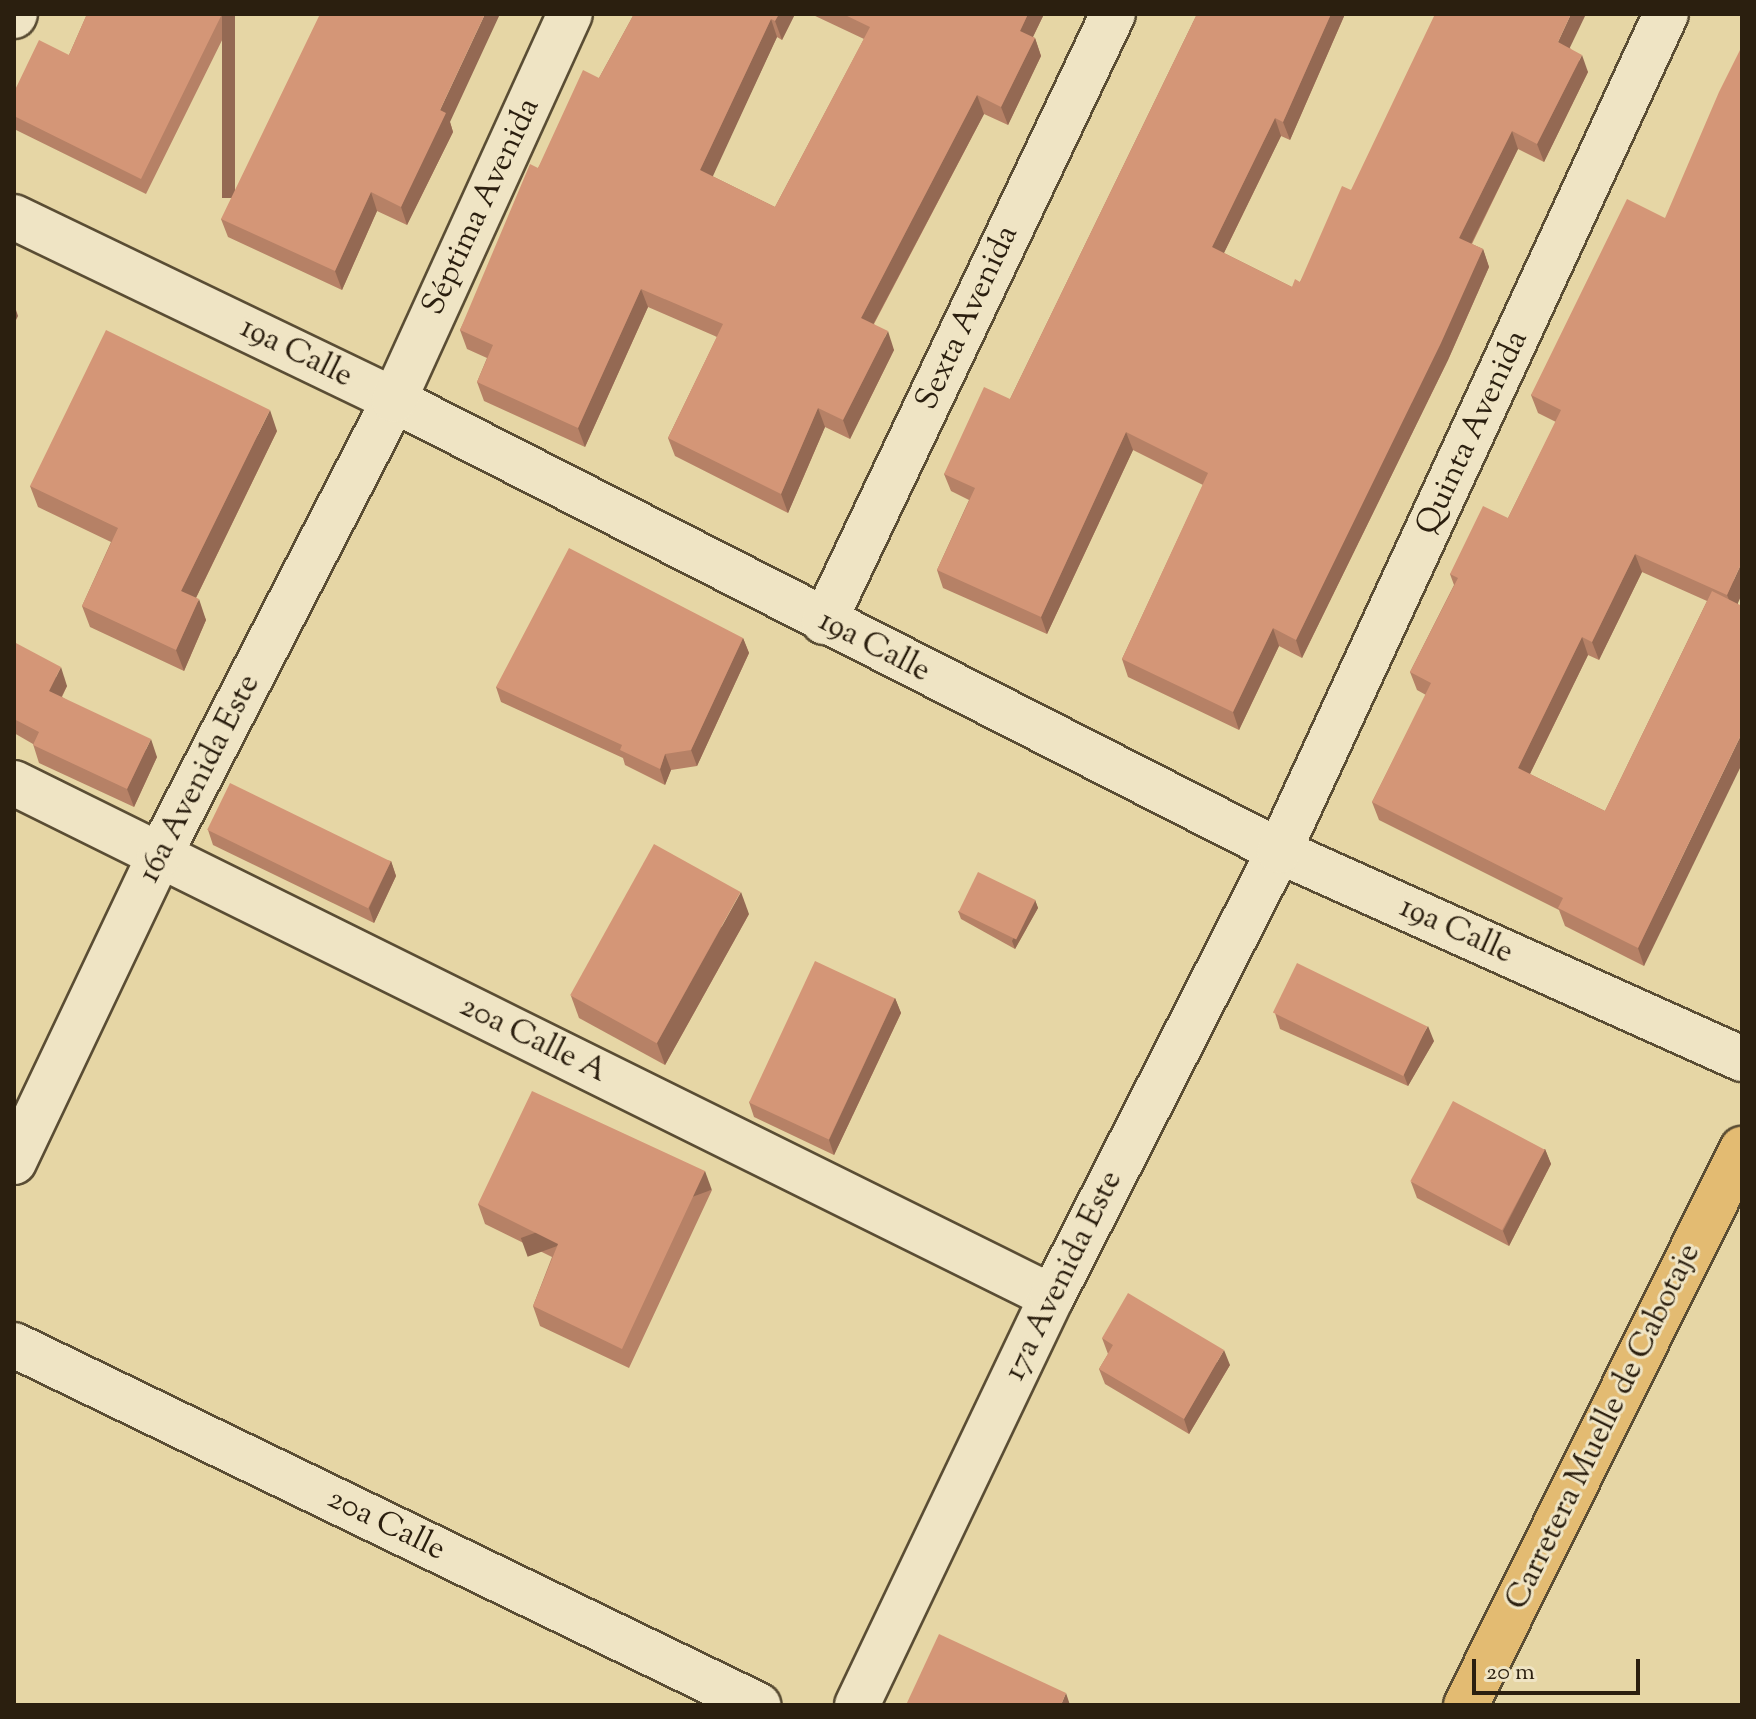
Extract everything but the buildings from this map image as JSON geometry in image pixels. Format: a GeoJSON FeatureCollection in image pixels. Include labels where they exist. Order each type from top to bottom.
{"type":"FeatureCollection","features":[{"type":"Feature","properties":{"kind":"main road","name":"Carretera Muelle de Cabotaje"},"geometry":{"type":"LineString","coordinates":[[1466,1705],[1742,1149]]}},
{"type":"Feature","properties":{"kind":"street","name":"Séptima Avenida"},"geometry":{"type":"LineString","coordinates":[[394,400],[570,14]]}},
{"type":"Feature","properties":{"kind":"street","name":"Sexta Avenida"},"geometry":{"type":"LineString","coordinates":[[824,622],[1113,14]]}},
{"type":"Feature","properties":{"kind":"street","name":"Quinta Avenida"},"geometry":{"type":"LineString","coordinates":[[1279,851],[1666,14]]}},
{"type":"Feature","properties":{"kind":"street","name":"19a Calle"},"geometry":{"type":"LineString","coordinates":[[14,217],[394,400],[824,622],[1279,851],[1742,1059]]}},
{"type":"Feature","properties":{"kind":"street","name":"16a Avenida Este"},"geometry":{"type":"LineString","coordinates":[[14,1162],[159,856],[394,400]]}},
{"type":"Feature","properties":{"kind":"street","name":"20a Calle A"},"geometry":{"type":"LineString","coordinates":[[14,783],[1052,1297]]}},
{"type":"Feature","properties":{"kind":"street","name":"17a Avenida Este"},"geometry":{"type":"LineString","coordinates":[[857,1705],[1052,1297],[1279,851]]}},
{"type":"Feature","properties":{"kind":"street","name":"20a Calle"},"geometry":{"type":"LineString","coordinates":[[14,1345],[758,1705]]}}]}
